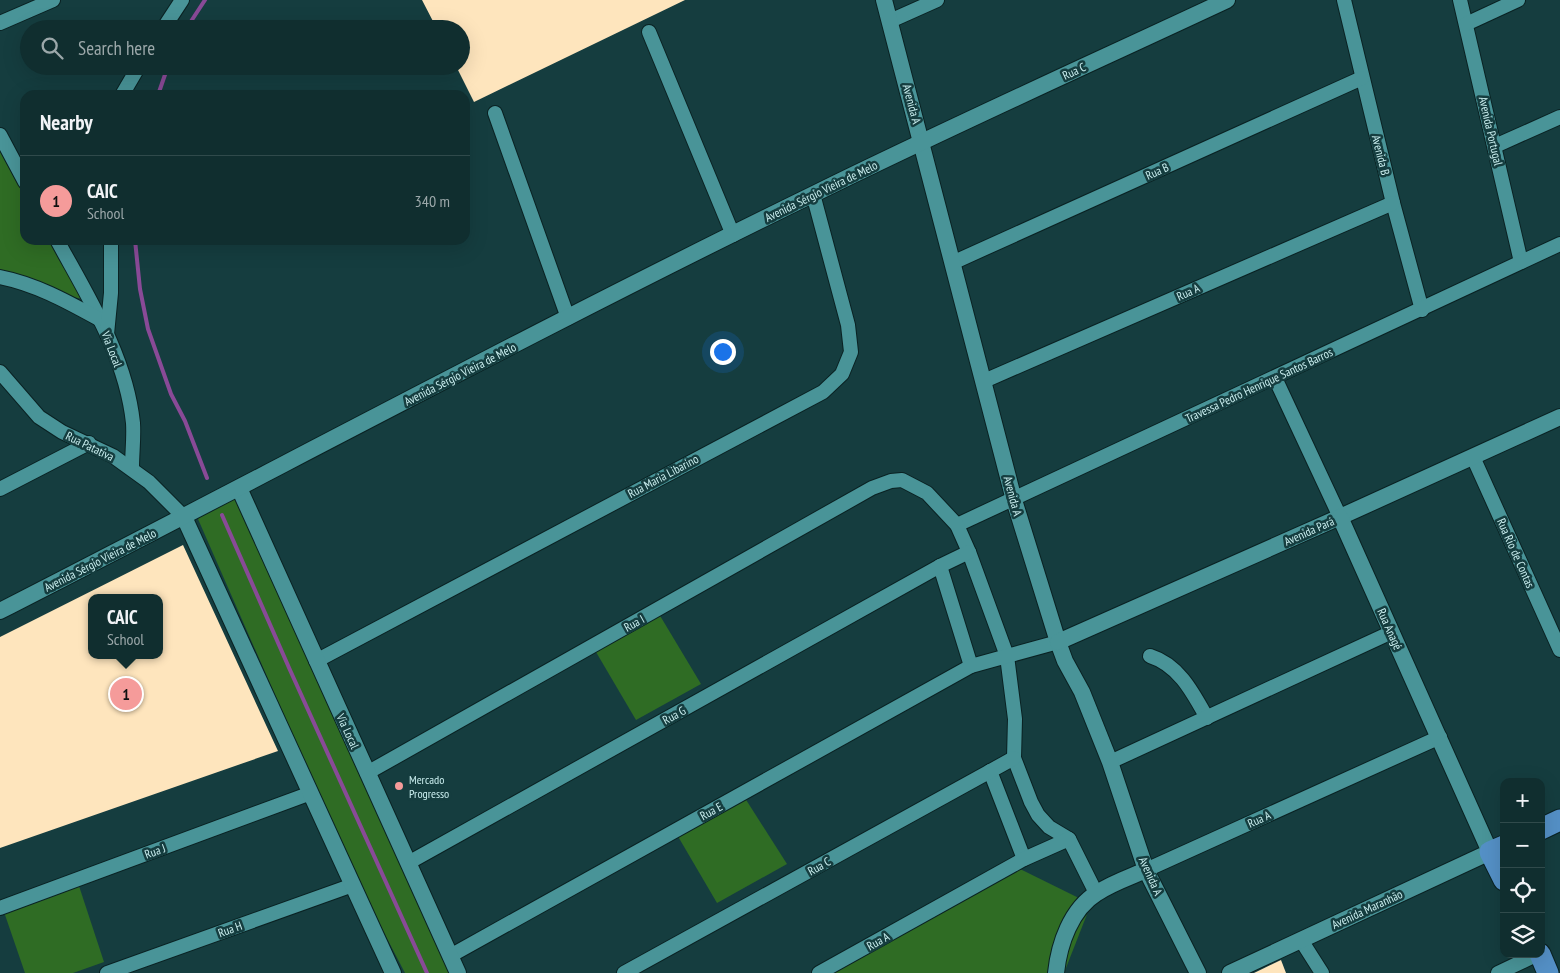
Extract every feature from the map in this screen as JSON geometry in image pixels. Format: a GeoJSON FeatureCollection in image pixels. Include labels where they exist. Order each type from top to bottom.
{"type":"FeatureCollection","features":[{"type":"Feature","properties":{"kind":"main road"},"geometry":{"type":"LineString","coordinates":[[1545,827],[1560,820]]}},
{"type":"Feature","properties":{"kind":"main road","name":"Rua Anagé"},"geometry":{"type":"LineString","coordinates":[[1497,849],[1501,868]]}},
{"type":"Feature","properties":{"kind":"main road"},"geometry":{"type":"LineString","coordinates":[[1541,958],[1548,973]]}},
{"type":"Feature","properties":{"kind":"street"},"geometry":{"type":"LineString","coordinates":[[0,23],[53,0]]}},
{"type":"Feature","properties":{"kind":"street"},"geometry":{"type":"LineString","coordinates":[[169,20],[182,0]]}},
{"type":"Feature","properties":{"kind":"street","name":"Avenida A"},"geometry":{"type":"LineString","coordinates":[[884,0],[1014,500],[1058,642],[1082,692],[1110,762],[1146,870],[1198,973]]}},
{"type":"Feature","properties":{"kind":"street"},"geometry":{"type":"LineString","coordinates":[[890,21],[937,0]]}},
{"type":"Feature","properties":{"kind":"street","name":"Rua C"},"geometry":{"type":"LineString","coordinates":[[921,142],[1227,0]]}},
{"type":"Feature","properties":{"kind":"street","name":"Avenida B"},"geometry":{"type":"LineString","coordinates":[[1344,0],[1393,203],[1422,310]]}},
{"type":"Feature","properties":{"kind":"street","name":"Avenida Portugal"},"geometry":{"type":"LineString","coordinates":[[1460,0],[1521,262]]}},
{"type":"Feature","properties":{"kind":"street"},"geometry":{"type":"LineString","coordinates":[[1466,24],[1518,0]]}},
{"type":"Feature","properties":{"kind":"street"},"geometry":{"type":"LineString","coordinates":[[649,32],[733,235]]}},
{"type":"Feature","properties":{"kind":"street"},"geometry":{"type":"LineString","coordinates":[[125,90],[134,75]]}},
{"type":"Feature","properties":{"kind":"street","name":"Rua B"},"geometry":{"type":"LineString","coordinates":[[952,263],[1362,78]]}},
{"type":"Feature","properties":{"kind":"street"},"geometry":{"type":"LineString","coordinates":[[495,114],[568,318]]}},
{"type":"Feature","properties":{"kind":"street"},"geometry":{"type":"LineString","coordinates":[[1495,146],[1560,116]]}},
{"type":"Feature","properties":{"kind":"street"},"geometry":{"type":"LineString","coordinates":[[0,135],[20,173]]}},
{"type":"Feature","properties":{"kind":"street","name":"Avenida Sérgio Vieira de Melo"},"geometry":{"type":"LineString","coordinates":[[0,611],[568,318],[813,194],[921,142]]}},
{"type":"Feature","properties":{"kind":"street","name":"Rua Maria Libarino"},"geometry":{"type":"LineString","coordinates":[[316,661],[823,392],[842,374],[851,352],[848,326],[813,194]]}},
{"type":"Feature","properties":{"kind":"street","name":"Rua A"},"geometry":{"type":"LineString","coordinates":[[984,381],[1393,203]]}},
{"type":"Feature","properties":{"kind":"street","name":"Travessa Pedro Henrique Santos Barros"},"geometry":{"type":"LineString","coordinates":[[958,526],[1560,244]]}},
{"type":"Feature","properties":{"kind":"street","name":"Via Local"},"geometry":{"type":"LineString","coordinates":[[60,245],[108,334],[120,368],[133,424],[132,468]]}},
{"type":"Feature","properties":{"kind":"street"},"geometry":{"type":"LineString","coordinates":[[108,334],[111,292],[111,245]]}},
{"type":"Feature","properties":{"kind":"street"},"geometry":{"type":"LineString","coordinates":[[0,277],[21,281],[69,302],[99,319]]}},
{"type":"Feature","properties":{"kind":"street","name":"Rua Patativa"},"geometry":{"type":"LineString","coordinates":[[0,372],[39,417],[62,432],[113,456],[132,468],[184,517]]}},
{"type":"Feature","properties":{"kind":"street","name":"Rua Anagé"},"geometry":{"type":"LineString","coordinates":[[1276,378],[1440,737],[1497,849]]}},
{"type":"Feature","properties":{"kind":"street","name":"Avenida Pará"},"geometry":{"type":"LineString","coordinates":[[1058,642],[1560,417]]}},
{"type":"Feature","properties":{"kind":"street"},"geometry":{"type":"LineString","coordinates":[[0,489],[89,444]]}},
{"type":"Feature","properties":{"kind":"street","name":"Rua Rio de Contas"},"geometry":{"type":"LineString","coordinates":[[1473,457],[1560,650]]}},
{"type":"Feature","properties":{"kind":"street","name":"Rua I"},"geometry":{"type":"LineString","coordinates":[[368,773],[872,488],[891,481],[902,480],[927,493],[958,526]]}},
{"type":"Feature","properties":{"kind":"street","name":"Via Local"},"geometry":{"type":"LineString","coordinates":[[239,488],[458,973]]}},
{"type":"Feature","properties":{"kind":"street"},"geometry":{"type":"LineString","coordinates":[[184,517],[393,973]]}},
{"type":"Feature","properties":{"kind":"street"},"geometry":{"type":"LineString","coordinates":[[958,526],[1007,656],[1015,719],[1014,758],[1038,815],[1049,827],[1068,838],[1096,893]]}},
{"type":"Feature","properties":{"kind":"street","name":"Rua G"},"geometry":{"type":"LineString","coordinates":[[408,863],[940,566],[969,552]]}},
{"type":"Feature","properties":{"kind":"street"},"geometry":{"type":"LineString","coordinates":[[940,566],[971,666]]}},
{"type":"Feature","properties":{"kind":"street"},"geometry":{"type":"LineString","coordinates":[[1110,762],[1392,632]]}},
{"type":"Feature","properties":{"kind":"street","name":"Rua E"},"geometry":{"type":"LineString","coordinates":[[450,956],[971,666],[1058,642]]}},
{"type":"Feature","properties":{"kind":"street"},"geometry":{"type":"LineString","coordinates":[[1150,656],[1162,660],[1170,666],[1191,690],[1207,718]]}},
{"type":"Feature","properties":{"kind":"street","name":"Rua A"},"geometry":{"type":"LineString","coordinates":[[1056,973],[1063,940],[1082,905],[1096,893],[1440,737]]}},
{"type":"Feature","properties":{"kind":"street","name":"Rua C"},"geometry":{"type":"LineString","coordinates":[[624,973],[1014,758]]}},
{"type":"Feature","properties":{"kind":"street"},"geometry":{"type":"LineString","coordinates":[[990,771],[1024,860]]}},
{"type":"Feature","properties":{"kind":"street","name":"Rua J"},"geometry":{"type":"LineString","coordinates":[[0,908],[310,794]]}},
{"type":"Feature","properties":{"kind":"street","name":"Rua A"},"geometry":{"type":"LineString","coordinates":[[819,973],[1024,860],[1068,838]]}},
{"type":"Feature","properties":{"kind":"street","name":"Avenida Maranhão"},"geometry":{"type":"LineString","coordinates":[[1230,973],[1497,849]]}},
{"type":"Feature","properties":{"kind":"street","name":"Rua H"},"geometry":{"type":"LineString","coordinates":[[107,973],[353,885]]}},
{"type":"Feature","properties":{"kind":"street"},"geometry":{"type":"LineString","coordinates":[[1300,940],[1322,973]]}},
{"type":"Feature","properties":{"kind":"street"},"geometry":{"type":"LineString","coordinates":[[1498,973],[1530,958]]}},
{"type":"Feature","properties":{"kind":"green space"},"geometry":{"type":"Polygon","coordinates":[[[0,152],[20,188],[20,245],[52,245],[83,299],[0,283],[0,152]]]}},
{"type":"Feature","properties":{"kind":"green space"},"geometry":{"type":"Polygon","coordinates":[[[232,499],[239,501],[449,970],[448,973],[405,973],[382,929],[304,761],[198,519],[202,514],[232,499]]]}},
{"type":"Feature","properties":{"kind":"green space"},"geometry":{"type":"Polygon","coordinates":[[[659,614],[701,684],[636,720],[596,652],[659,614]]]}},
{"type":"Feature","properties":{"kind":"green space"},"geometry":{"type":"Polygon","coordinates":[[[743,795],[787,864],[717,903],[676,833],[743,795]]]}},
{"type":"Feature","properties":{"kind":"green space"},"geometry":{"type":"Polygon","coordinates":[[[1014,866],[1091,904],[1064,973],[826,973],[1014,866]]]}},
{"type":"Feature","properties":{"kind":"green space"},"geometry":{"type":"Polygon","coordinates":[[[79,886],[104,962],[73,973],[25,973],[4,912],[79,886]]]}},
{"type":"Feature","properties":{"kind":"building"},"geometry":{"type":"Polygon","coordinates":[[[422,0],[685,0],[474,102],[470,90],[468,90],[460,75],[470,75],[470,20],[432,20],[422,0]]]}},
{"type":"Feature","properties":{"kind":"building"},"geometry":{"type":"Polygon","coordinates":[[[183,545],[278,751],[0,848],[0,637],[183,545]]]}},
{"type":"Feature","properties":{"kind":"building"},"geometry":{"type":"Polygon","coordinates":[[[1281,960],[1286,973],[1254,973],[1281,960]]]}},
{"type":"Feature","properties":{"kind":"waterway"},"geometry":{"type":"LineString","coordinates":[[192,20],[205,0]]}},
{"type":"Feature","properties":{"kind":"waterway"},"geometry":{"type":"LineString","coordinates":[[160,90],[165,75]]}},
{"type":"Feature","properties":{"kind":"waterway"},"geometry":{"type":"LineString","coordinates":[[136,245],[140,289],[148,329],[171,394],[185,421],[207,478]]}},
{"type":"Feature","properties":{"kind":"waterway"},"geometry":{"type":"LineString","coordinates":[[222,515],[427,973]]}},
{"type":"Feature","properties":{"kind":"place","name":"CAIC"},"geometry":{"type":"Point","coordinates":[126,694]}},
{"type":"Feature","properties":{"kind":"place","name":"Mercado Progresso"},"geometry":{"type":"Point","coordinates":[399,786]}}]}
